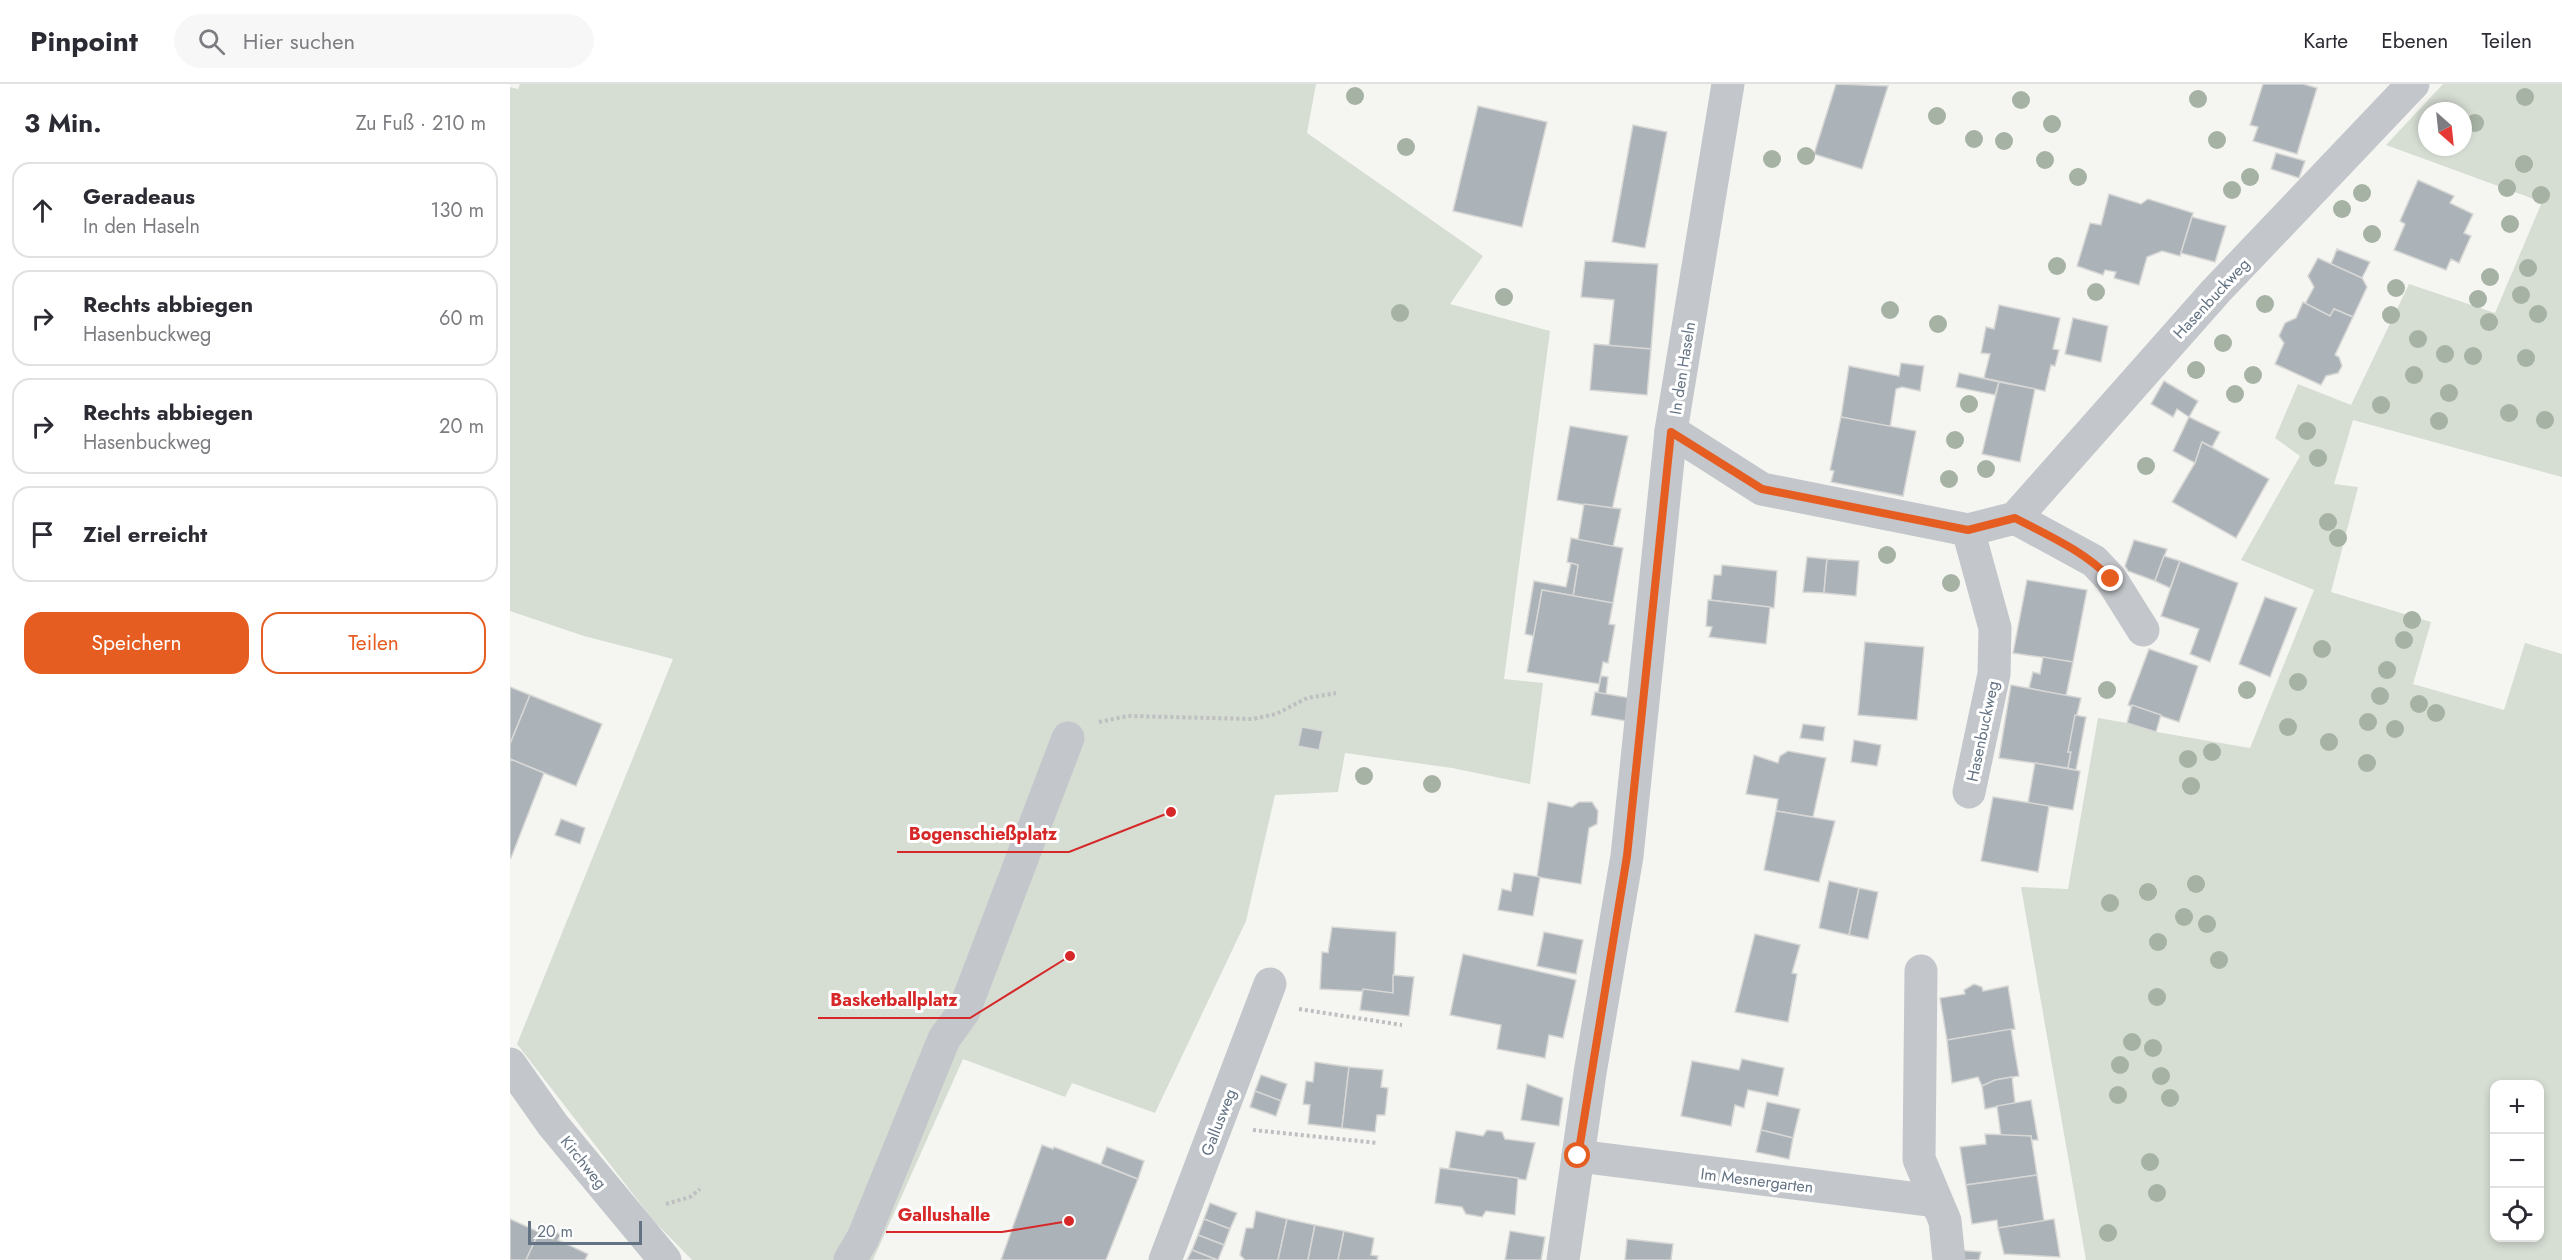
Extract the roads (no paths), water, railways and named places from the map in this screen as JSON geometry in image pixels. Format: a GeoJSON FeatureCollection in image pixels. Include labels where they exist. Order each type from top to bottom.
{"type":"FeatureCollection","features":[{"type":"Feature","properties":{"kind":"street","name":"In den Haseln"},"geometry":{"type":"LineString","coordinates":[[1563,1260],[1627,856],[1671,432],[1728,84]]}},
{"type":"Feature","properties":{"kind":"street","name":"Hasenbuckweg"},"geometry":{"type":"LineString","coordinates":[[2015,518],[2216,291],[2413,84]]}},
{"type":"Feature","properties":{"kind":"street"},"geometry":{"type":"LineString","coordinates":[[1671,432],[1762,489],[1968,530],[2015,518],[2094,561],[2111,579],[2143,630]]}},
{"type":"Feature","properties":{"kind":"street","name":"Hasenbuckweg"},"geometry":{"type":"LineString","coordinates":[[1968,530],[1995,628],[1994,674],[1969,792]]}},
{"type":"Feature","properties":{"kind":"street"},"geometry":{"type":"LineString","coordinates":[[850,1260],[863,1238],[944,1039],[964,1011],[1068,738]]}},
{"type":"Feature","properties":{"kind":"street"},"geometry":{"type":"LineString","coordinates":[[1921,971],[1919,1159],[1945,1221],[1948,1260]]}},
{"type":"Feature","properties":{"kind":"street","name":"Gallusweg"},"geometry":{"type":"LineString","coordinates":[[1165,1260],[1266,994]]}},
{"type":"Feature","properties":{"kind":"street","name":"Kirchweg"},"geometry":{"type":"LineString","coordinates":[[510,1064],[553,1125],[662,1259]]}},
{"type":"Feature","properties":{"kind":"street","name":"Im Mesnergarten"},"geometry":{"type":"LineString","coordinates":[[1578,1156],[1935,1201]]}},
{"type":"Feature","properties":{"kind":"place","name":"Bogenschießplatz"},"geometry":{"type":"Point","coordinates":[1171,812]}},
{"type":"Feature","properties":{"kind":"place","name":"Basketballplatz"},"geometry":{"type":"Point","coordinates":[1070,956]}},
{"type":"Feature","properties":{"kind":"place","name":"Gallushalle"},"geometry":{"type":"Point","coordinates":[1069,1221]}}]}
